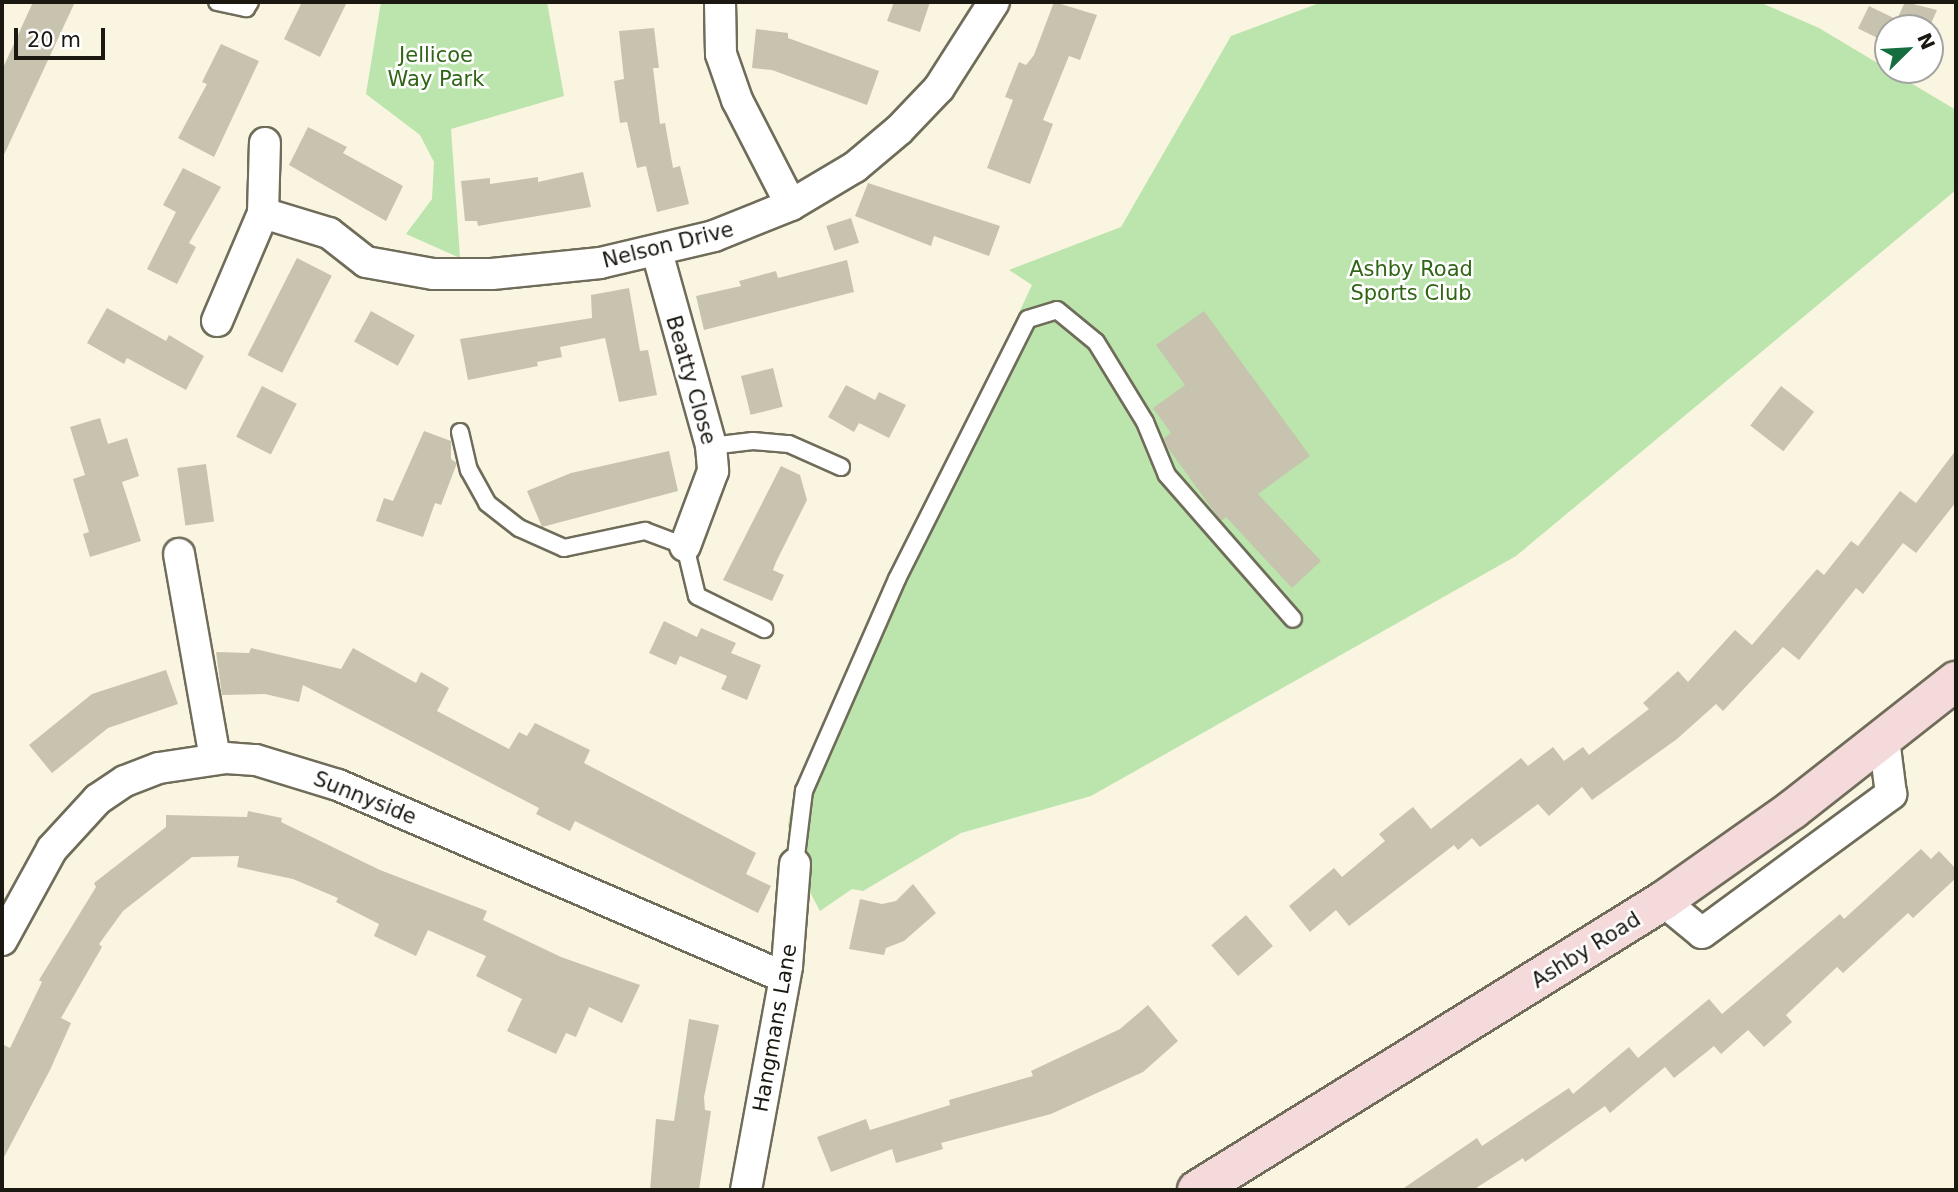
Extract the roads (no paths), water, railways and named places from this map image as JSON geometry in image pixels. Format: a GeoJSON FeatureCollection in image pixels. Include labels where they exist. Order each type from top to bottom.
{"type":"FeatureCollection","features":[{"type":"Feature","properties":{"kind":"main road","name":"Ashby Road"},"geometry":{"type":"LineString","coordinates":[[1197,1190],[1663,901],[1884,739],[1956,681]]}},
{"type":"Feature","properties":{"kind":"street"},"geometry":{"type":"LineString","coordinates":[[720,2],[721,54],[737,100],[790,205]]}},
{"type":"Feature","properties":{"kind":"street","name":"Nelson Drive"},"geometry":{"type":"LineString","coordinates":[[263,213],[329,233],[366,262],[402,272],[492,274],[657,252],[764,219],[855,167],[899,130],[939,89],[994,2]]}},
{"type":"Feature","properties":{"kind":"street"},"geometry":{"type":"LineString","coordinates":[[217,321],[263,213],[265,143]]}},
{"type":"Feature","properties":{"kind":"street","name":"Beatty Close"},"geometry":{"type":"LineString","coordinates":[[657,252],[711,446],[713,471],[685,546]]}},
{"type":"Feature","properties":{"kind":"street"},"geometry":{"type":"LineString","coordinates":[[180,554],[215,758]]}},
{"type":"Feature","properties":{"kind":"street","name":"Sunnyside"},"geometry":{"type":"LineString","coordinates":[[2,940],[52,849],[98,799],[125,781],[159,768],[215,758],[256,760],[338,785],[783,976]]}},
{"type":"Feature","properties":{"kind":"street","name":"Hangmans Lane"},"geometry":{"type":"LineString","coordinates":[[746,1190],[794,914],[795,864]]}},
{"type":"Feature","properties":{"kind":"lane"},"geometry":{"type":"LineString","coordinates":[[217,2],[235,8],[246,8],[250,2]]}},
{"type":"Feature","properties":{"kind":"lane"},"geometry":{"type":"LineString","coordinates":[[795,864],[804,791],[897,579],[1028,319],[1056,310],[1096,342],[1145,422],[1167,475],[1293,619]]}},
{"type":"Feature","properties":{"kind":"lane"},"geometry":{"type":"LineString","coordinates":[[460,432],[469,470],[487,503],[552,545],[564,548],[645,531],[685,546],[697,596],[764,629]]}},
{"type":"Feature","properties":{"kind":"lane"},"geometry":{"type":"LineString","coordinates":[[711,446],[753,440],[789,444],[841,467]]}},
{"type":"Feature","properties":{"kind":"park label","name":"Jellicoe Way Park"},"geometry":{"type":"Point","coordinates":[436,67]}},
{"type":"Feature","properties":{"kind":"park label","name":"Ashby Road Sports Club"},"geometry":{"type":"Point","coordinates":[1411,281]}}]}
